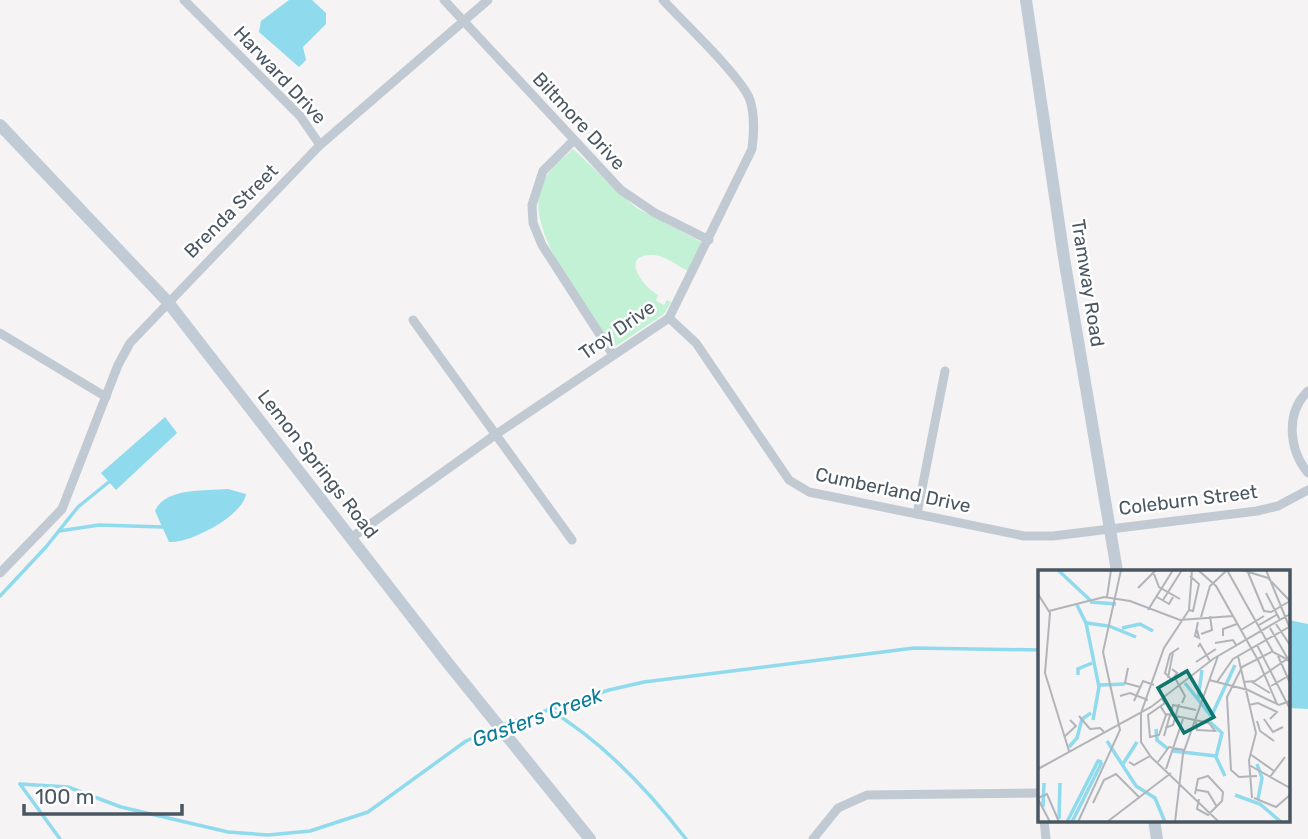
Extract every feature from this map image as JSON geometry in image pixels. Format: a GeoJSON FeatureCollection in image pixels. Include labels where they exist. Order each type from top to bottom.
{"type":"FeatureCollection","features":[{"type":"Feature","properties":{"kind":"street","name":"Harward Drive"},"geometry":{"type":"LineString","coordinates":[[184,0],[300,116],[320,145]]}},
{"type":"Feature","properties":{"kind":"street","name":"Biltmore Drive"},"geometry":{"type":"LineString","coordinates":[[444,0],[573,141],[637,203],[709,240]]}},
{"type":"Feature","properties":{"kind":"street","name":"Brenda Street"},"geometry":{"type":"LineString","coordinates":[[0,573],[62,509],[124,351],[167,301],[320,145],[488,0]]}},
{"type":"Feature","properties":{"kind":"street","name":"Troy Drive"},"geometry":{"type":"LineString","coordinates":[[351,538],[495,435],[669,318],[752,149],[754,117],[750,98],[739,81],[663,0]]}},
{"type":"Feature","properties":{"kind":"street","name":"Tramway Road"},"geometry":{"type":"LineString","coordinates":[[1026,0],[1064,258],[1117,570]]}},
{"type":"Feature","properties":{"kind":"street","name":"Lemon Springs Road"},"geometry":{"type":"LineString","coordinates":[[0,125],[167,301],[590,839]]}},
{"type":"Feature","properties":{"kind":"street"},"geometry":{"type":"LineString","coordinates":[[573,141],[543,171],[532,205],[533,223],[542,244],[612,355]]}},
{"type":"Feature","properties":{"kind":"street","name":"Cumberland Drive"},"geometry":{"type":"LineString","coordinates":[[669,318],[696,344],[789,480],[809,492],[1024,536],[1053,536],[1110,527]]}},
{"type":"Feature","properties":{"kind":"street"},"geometry":{"type":"LineString","coordinates":[[413,320],[572,540]]}},
{"type":"Feature","properties":{"kind":"street"},"geometry":{"type":"LineString","coordinates":[[0,333],[106,397]]}},
{"type":"Feature","properties":{"kind":"street"},"geometry":{"type":"LineString","coordinates":[[917,514],[945,371]]}},
{"type":"Feature","properties":{"kind":"street"},"geometry":{"type":"LineString","coordinates":[[1308,391],[1302,396],[1290,429],[1299,462],[1308,473]]}},
{"type":"Feature","properties":{"kind":"street","name":"Coleburn Street"},"geometry":{"type":"LineString","coordinates":[[1110,527],[1257,511],[1278,506],[1308,490]]}},
{"type":"Feature","properties":{"kind":"street"},"geometry":{"type":"LineString","coordinates":[[813,839],[838,808],[867,795],[1038,794]]}},
{"type":"Feature","properties":{"kind":"green space"},"geometry":{"type":"Polygon","coordinates":[[[573,149],[635,207],[703,243],[688,271],[657,255],[643,256],[637,260],[635,265],[640,278],[658,295],[656,301],[664,305],[667,300],[671,302],[664,314],[613,348],[551,250],[538,208],[540,190],[545,178],[573,149]]]}},
{"type":"Feature","properties":{"kind":"water"},"geometry":{"type":"Polygon","coordinates":[[[289,0],[312,0],[326,13],[326,24],[303,47],[306,60],[299,67],[259,32],[261,21],[289,0]]]}},
{"type":"Feature","properties":{"kind":"water"},"geometry":{"type":"Polygon","coordinates":[[[165,417],[177,433],[116,490],[101,473],[165,417]]]}},
{"type":"Feature","properties":{"kind":"water"},"geometry":{"type":"Polygon","coordinates":[[[228,489],[246,494],[236,511],[214,527],[189,538],[169,542],[155,511],[160,503],[177,494],[228,489]]]}},
{"type":"Feature","properties":{"kind":"water"},"geometry":{"type":"Polygon","coordinates":[[[1290,620],[1308,624],[1308,709],[1290,708],[1290,620]]]}},
{"type":"Feature","properties":{"kind":"waterway"},"geometry":{"type":"LineString","coordinates":[[0,596],[46,547],[78,507],[110,481]]}},
{"type":"Feature","properties":{"kind":"waterway"},"geometry":{"type":"LineString","coordinates":[[59,531],[99,525],[163,527]]}},
{"type":"Feature","properties":{"kind":"waterway","name":"Gasters Creek"},"geometry":{"type":"LineString","coordinates":[[503,725],[609,690],[644,682],[914,648],[1038,650]]}},
{"type":"Feature","properties":{"kind":"waterway"},"geometry":{"type":"LineString","coordinates":[[548,709],[568,721],[623,767],[686,839]]}},
{"type":"Feature","properties":{"kind":"waterway","name":"Gasters Creek"},"geometry":{"type":"LineString","coordinates":[[20,784],[68,787],[121,807],[228,832],[268,835],[310,831],[368,812],[466,741],[496,728]]}},
{"type":"Feature","properties":{"kind":"waterway"},"geometry":{"type":"LineString","coordinates":[[20,784],[60,839]]}}]}
